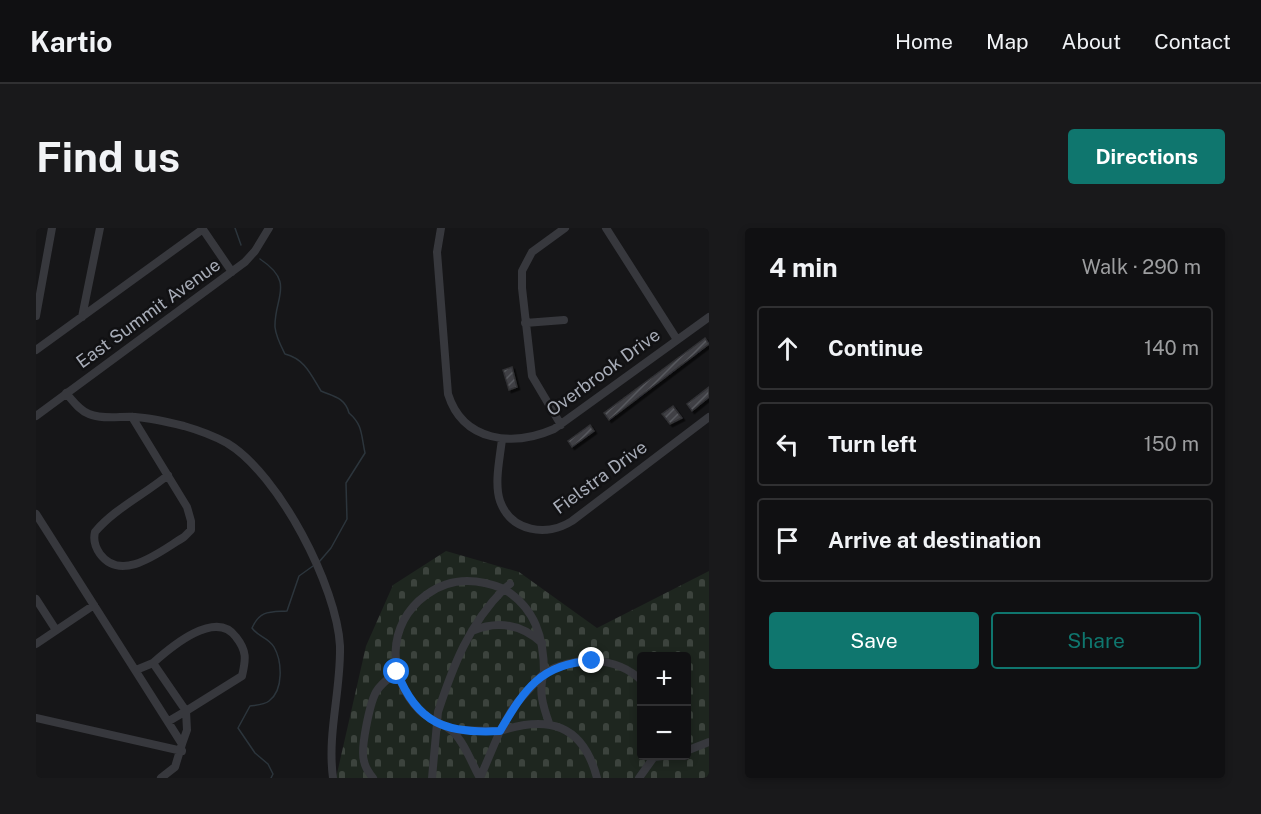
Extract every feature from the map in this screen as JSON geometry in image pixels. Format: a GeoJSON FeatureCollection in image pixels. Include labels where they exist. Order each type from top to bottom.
{"type":"FeatureCollection","features":[{"type":"Feature","properties":{"kind":"street"},"geometry":{"type":"LineString","coordinates":[[36,316],[52,228]]}},
{"type":"Feature","properties":{"kind":"street"},"geometry":{"type":"LineString","coordinates":[[82,317],[100,228]]}},
{"type":"Feature","properties":{"kind":"street","name":"East Summit Avenue"},"geometry":{"type":"LineString","coordinates":[[36,416],[232,272],[255,251],[269,228]]}},
{"type":"Feature","properties":{"kind":"street","name":"Overbrook Drive"},"geometry":{"type":"LineString","coordinates":[[441,228],[437,252],[448,394],[454,410],[471,429],[481,434],[502,439],[536,436],[561,424],[676,338],[709,317]]}},
{"type":"Feature","properties":{"kind":"street"},"geometry":{"type":"LineString","coordinates":[[561,424],[532,376],[522,288],[526,262],[540,244],[565,228]]}},
{"type":"Feature","properties":{"kind":"street"},"geometry":{"type":"LineString","coordinates":[[606,228],[676,338]]}},
{"type":"Feature","properties":{"kind":"street"},"geometry":{"type":"LineString","coordinates":[[36,350],[202,229],[232,272]]}},
{"type":"Feature","properties":{"kind":"street"},"geometry":{"type":"LineString","coordinates":[[525,323],[564,320]]}},
{"type":"Feature","properties":{"kind":"street"},"geometry":{"type":"LineString","coordinates":[[66,393],[78,407],[92,416],[132,417],[186,427],[227,444],[241,454],[267,482],[288,512],[316,565],[332,607],[340,644],[339,674],[330,737],[333,778]]}},
{"type":"Feature","properties":{"kind":"street"},"geometry":{"type":"LineString","coordinates":[[132,417],[168,475],[187,507],[191,530],[184,537],[132,566],[117,566],[104,558],[95,546],[95,532],[112,514],[142,496],[168,475]]}},
{"type":"Feature","properties":{"kind":"street","name":"Fielstra Drive"},"geometry":{"type":"LineString","coordinates":[[502,439],[498,475],[500,501],[520,525],[539,531],[550,530],[572,521],[709,417]]}},
{"type":"Feature","properties":{"kind":"street"},"geometry":{"type":"LineString","coordinates":[[36,514],[169,721],[182,748]]}},
{"type":"Feature","properties":{"kind":"street"},"geometry":{"type":"LineString","coordinates":[[549,723],[541,687],[544,672],[542,643],[537,624],[528,610],[507,587],[464,580],[426,595],[400,625],[395,650],[397,672],[410,700],[436,723],[451,730],[500,731],[522,724],[549,723],[573,735],[585,749],[597,778]]}},
{"type":"Feature","properties":{"kind":"street"},"geometry":{"type":"LineString","coordinates":[[432,778],[436,723],[450,679],[470,632],[507,587]]}},
{"type":"Feature","properties":{"kind":"street"},"geometry":{"type":"LineString","coordinates":[[36,599],[56,630]]}},
{"type":"Feature","properties":{"kind":"street"},"geometry":{"type":"LineString","coordinates":[[36,644],[94,605]]}},
{"type":"Feature","properties":{"kind":"street"},"geometry":{"type":"LineString","coordinates":[[470,632],[494,624],[521,627],[542,643]]}},
{"type":"Feature","properties":{"kind":"street"},"geometry":{"type":"LineString","coordinates":[[136,670],[153,663],[204,629],[221,625],[230,628],[242,645],[247,657],[242,676],[169,721]]}},
{"type":"Feature","properties":{"kind":"street"},"geometry":{"type":"LineString","coordinates":[[480,778],[500,731],[514,706],[544,672],[563,664],[592,661],[618,665],[637,678]]}},
{"type":"Feature","properties":{"kind":"street"},"geometry":{"type":"LineString","coordinates":[[153,663],[186,711],[188,729],[175,766],[161,778]]}},
{"type":"Feature","properties":{"kind":"street"},"geometry":{"type":"LineString","coordinates":[[372,778],[363,761],[371,706],[382,684],[397,672]]}},
{"type":"Feature","properties":{"kind":"street"},"geometry":{"type":"LineString","coordinates":[[36,718],[182,748]]}},
{"type":"Feature","properties":{"kind":"street"},"geometry":{"type":"LineString","coordinates":[[451,730],[480,778]]}},
{"type":"Feature","properties":{"kind":"street"},"geometry":{"type":"LineString","coordinates":[[691,749],[709,742]]}},
{"type":"Feature","properties":{"kind":"street"},"geometry":{"type":"LineString","coordinates":[[639,778],[654,760]]}},
{"type":"Feature","properties":{"kind":"green space"},"geometry":{"type":"Polygon","coordinates":[[[446,551],[519,572],[597,628],[709,571],[709,778],[336,778],[366,646],[393,585],[446,551]]]}},
{"type":"Feature","properties":{"kind":"building"},"geometry":{"type":"Polygon","coordinates":[[[705,338],[709,344],[609,420],[604,413],[705,338]]]}},
{"type":"Feature","properties":{"kind":"building"},"geometry":{"type":"Polygon","coordinates":[[[512,367],[517,387],[509,390],[503,370],[512,367]]]}},
{"type":"Feature","properties":{"kind":"building"},"geometry":{"type":"Polygon","coordinates":[[[709,387],[709,397],[692,411],[687,404],[709,387]]]}},
{"type":"Feature","properties":{"kind":"building"},"geometry":{"type":"Polygon","coordinates":[[[673,406],[682,418],[670,424],[662,414],[673,406]]]}},
{"type":"Feature","properties":{"kind":"building"},"geometry":{"type":"Polygon","coordinates":[[[590,425],[594,431],[572,447],[568,441],[590,425]]]}},
{"type":"Feature","properties":{"kind":"waterway"},"geometry":{"type":"LineString","coordinates":[[235,228],[241,245]]}},
{"type":"Feature","properties":{"kind":"waterway"},"geometry":{"type":"LineString","coordinates":[[260,259],[271,268],[280,283],[281,291],[275,327],[285,354],[303,364],[321,391],[338,398],[344,404],[357,422],[362,436],[365,453],[346,483],[347,519],[331,548],[319,562]]}},
{"type":"Feature","properties":{"kind":"waterway"},"geometry":{"type":"LineString","coordinates":[[271,778],[273,774],[268,764],[255,753],[238,728],[250,706],[269,701],[274,696],[279,683],[280,667],[277,653],[269,641],[252,628],[262,615],[287,611],[299,576],[313,566]]}},
{"type":"Feature","properties":{"kind":"route"},"geometry":{"type":"LineString","coordinates":[[397,672],[410,700],[436,723],[451,730],[490,732],[500,731],[514,706],[544,672],[563,664],[592,661]]}}]}
